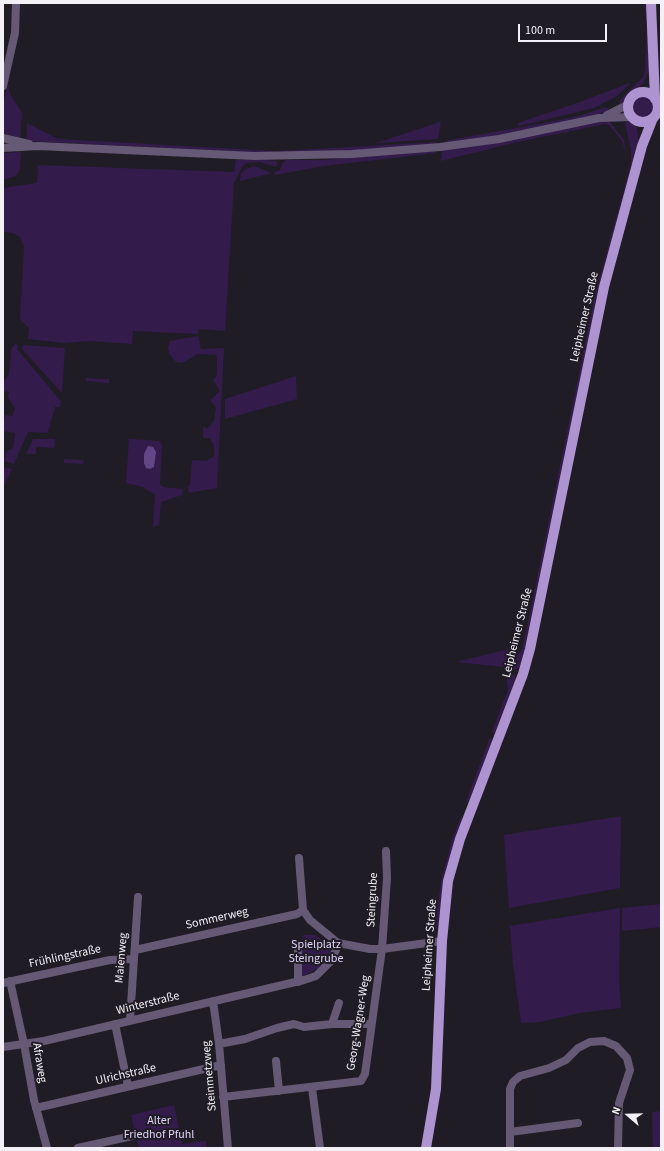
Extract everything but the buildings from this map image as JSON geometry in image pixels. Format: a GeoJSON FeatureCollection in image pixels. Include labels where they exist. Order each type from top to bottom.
{"type":"FeatureCollection","features":[{"type":"Feature","properties":{"kind":"main road"},"geometry":{"type":"LineString","coordinates":[[651,3],[654,49],[653,73],[655,99],[658,109],[653,118],[646,122],[634,119],[629,111],[628,104],[633,96],[641,92],[647,85],[653,73]]}},
{"type":"Feature","properties":{"kind":"main road"},"geometry":{"type":"LineString","coordinates":[[641,92],[649,93],[655,99]]}},
{"type":"Feature","properties":{"kind":"main road","name":"Leipheimer Straße"},"geometry":{"type":"LineString","coordinates":[[426,1148],[436,1090],[442,942],[448,881],[475,797],[520,682],[530,649],[604,287],[642,146],[653,118]]}},
{"type":"Feature","properties":{"kind":"main road","name":"Leipheimer Straße"},"geometry":{"type":"LineString","coordinates":[[634,119],[642,129],[642,146]]}},
{"type":"Feature","properties":{"kind":"street"},"geometry":{"type":"LineString","coordinates":[[3,86],[15,33],[16,3]]}},
{"type":"Feature","properties":{"kind":"street"},"geometry":{"type":"LineString","coordinates":[[599,118],[628,104]]}},
{"type":"Feature","properties":{"kind":"street"},"geometry":{"type":"LineString","coordinates":[[3,148],[38,146],[254,156],[352,154],[440,147],[498,139],[599,118],[634,119]]}},
{"type":"Feature","properties":{"kind":"street"},"geometry":{"type":"LineString","coordinates":[[3,138],[38,146]]}},
{"type":"Feature","properties":{"kind":"street","name":"Steingrube"},"geometry":{"type":"LineString","coordinates":[[382,949],[387,878],[386,851]]}},
{"type":"Feature","properties":{"kind":"street"},"geometry":{"type":"LineString","coordinates":[[299,858],[303,910],[310,920],[338,943],[358,947],[382,949],[442,942]]}},
{"type":"Feature","properties":{"kind":"street","name":"Maienweg"},"geometry":{"type":"LineString","coordinates":[[130,1020],[132,959],[135,950],[138,897]]}},
{"type":"Feature","properties":{"kind":"street","name":"Sommerweg"},"geometry":{"type":"LineString","coordinates":[[135,950],[297,914],[303,910]]}},
{"type":"Feature","properties":{"kind":"street","name":"Winterstraße"},"geometry":{"type":"LineString","coordinates":[[3,1048],[298,982],[316,976],[330,962],[338,943]]}},
{"type":"Feature","properties":{"kind":"street"},"geometry":{"type":"LineString","coordinates":[[298,945],[298,982]]}},
{"type":"Feature","properties":{"kind":"street","name":"Georg-Wagner-Weg"},"geometry":{"type":"LineString","coordinates":[[223,1097],[312,1088],[361,1081],[365,1074],[382,949]]}},
{"type":"Feature","properties":{"kind":"street","name":"Frühlingstraße"},"geometry":{"type":"LineString","coordinates":[[6,982],[110,960],[132,959]]}},
{"type":"Feature","properties":{"kind":"street","name":"Afraweg"},"geometry":{"type":"LineString","coordinates":[[6,982],[24,1044],[36,1108],[47,1148]]}},
{"type":"Feature","properties":{"kind":"street","name":"Steinmetzweg"},"geometry":{"type":"LineString","coordinates":[[213,1001],[219,1044],[228,1148]]}},
{"type":"Feature","properties":{"kind":"street"},"geometry":{"type":"LineString","coordinates":[[332,1024],[339,1002]]}},
{"type":"Feature","properties":{"kind":"street"},"geometry":{"type":"LineString","coordinates":[[115,1024],[128,1086]]}},
{"type":"Feature","properties":{"kind":"street"},"geometry":{"type":"LineString","coordinates":[[219,1044],[245,1039],[294,1024],[304,1027],[332,1024],[371,1024]]}},
{"type":"Feature","properties":{"kind":"street"},"geometry":{"type":"LineString","coordinates":[[510,1148],[510,1089],[513,1082],[520,1076],[549,1068],[566,1060],[578,1048],[590,1042],[604,1041],[616,1046],[627,1058],[630,1070],[620,1103],[618,1148]]}},
{"type":"Feature","properties":{"kind":"street"},"geometry":{"type":"LineString","coordinates":[[276,1061],[279,1091]]}},
{"type":"Feature","properties":{"kind":"street","name":"Ulrichstraße"},"geometry":{"type":"LineString","coordinates":[[36,1108],[221,1065]]}},
{"type":"Feature","properties":{"kind":"street"},"geometry":{"type":"LineString","coordinates":[[312,1088],[320,1148]]}},
{"type":"Feature","properties":{"kind":"street"},"geometry":{"type":"LineString","coordinates":[[510,1132],[578,1123]]}},
{"type":"Feature","properties":{"kind":"street"},"geometry":{"type":"LineString","coordinates":[[78,1148],[132,1136]]}},
{"type":"Feature","properties":{"kind":"green space"},"geometry":{"type":"Polygon","coordinates":[[[644,3],[648,3],[649,71],[643,84],[628,96],[620,106],[620,100],[643,77],[645,70],[647,24],[644,3]]]}},
{"type":"Feature","properties":{"kind":"green space"},"geometry":{"type":"Polygon","coordinates":[[[8,83],[10,94],[22,113],[20,140],[11,138],[3,132],[3,106],[8,83]]]}},
{"type":"Feature","properties":{"kind":"green space"},"geometry":{"type":"Polygon","coordinates":[[[629,83],[630,84],[617,96],[594,108],[519,126],[518,123],[580,102],[629,83]]]}},
{"type":"Feature","properties":{"kind":"green space"},"geometry":{"type":"Polygon","coordinates":[[[644,96],[652,99],[655,107],[652,115],[644,118],[636,115],[633,107],[636,99],[644,96]]]}},
{"type":"Feature","properties":{"kind":"green space"},"geometry":{"type":"Polygon","coordinates":[[[605,107],[609,110],[607,112],[545,126],[486,137],[449,142],[444,141],[579,116],[605,107]]]}},
{"type":"Feature","properties":{"kind":"green space"},"geometry":{"type":"Polygon","coordinates":[[[606,120],[609,121],[624,140],[626,153],[622,141],[610,126],[605,124],[513,143],[441,161],[442,151],[445,150],[606,120]]]}},
{"type":"Feature","properties":{"kind":"green space"},"geometry":{"type":"Polygon","coordinates":[[[441,121],[438,139],[376,143],[440,122],[441,121]]]}},
{"type":"Feature","properties":{"kind":"green space"},"geometry":{"type":"Polygon","coordinates":[[[627,121],[634,124],[637,128],[639,141],[597,296],[533,619],[520,667],[516,670],[513,669],[512,664],[522,649],[529,618],[595,295],[631,164],[631,150],[625,123],[627,121]]]}},
{"type":"Feature","properties":{"kind":"green space"},"geometry":{"type":"Polygon","coordinates":[[[27,123],[58,139],[274,151],[272,153],[26,141],[27,123]]]}},
{"type":"Feature","properties":{"kind":"green space"},"geometry":{"type":"Polygon","coordinates":[[[436,142],[430,145],[352,151],[282,153],[281,151],[436,142]]]}},
{"type":"Feature","properties":{"kind":"green space"},"geometry":{"type":"Polygon","coordinates":[[[431,151],[437,153],[324,166],[275,175],[274,173],[280,170],[283,162],[286,160],[322,160],[431,151]]]}},
{"type":"Feature","properties":{"kind":"green space"},"geometry":{"type":"Polygon","coordinates":[[[21,152],[20,169],[16,176],[3,180],[3,153],[21,152]]]}},
{"type":"Feature","properties":{"kind":"green space"},"geometry":{"type":"Polygon","coordinates":[[[236,160],[266,160],[276,161],[278,163],[276,167],[260,162],[246,163],[242,167],[234,183],[225,331],[199,329],[198,334],[133,331],[132,344],[90,341],[65,343],[28,339],[29,328],[20,319],[24,247],[20,237],[13,233],[3,232],[3,188],[37,183],[38,165],[234,172],[236,160]]]}},
{"type":"Feature","properties":{"kind":"green space"},"geometry":{"type":"Polygon","coordinates":[[[254,166],[272,173],[240,181],[241,174],[246,169],[254,166]]]}},
{"type":"Feature","properties":{"kind":"green space"},"geometry":{"type":"Polygon","coordinates":[[[198,336],[201,349],[224,348],[217,488],[189,493],[188,487],[190,486],[192,460],[206,461],[214,456],[214,445],[210,438],[203,438],[203,427],[208,428],[214,421],[216,408],[210,400],[220,391],[213,380],[217,375],[217,355],[198,354],[182,363],[176,362],[169,354],[168,347],[170,341],[198,336]]]}},
{"type":"Feature","properties":{"kind":"green space"},"geometry":{"type":"Polygon","coordinates":[[[15,344],[18,345],[17,349],[61,401],[60,407],[55,407],[48,433],[28,432],[14,464],[4,461],[7,451],[13,448],[15,433],[3,431],[5,415],[13,416],[15,408],[8,398],[9,392],[3,391],[3,389],[4,381],[9,374],[11,349],[15,344]]]}},
{"type":"Feature","properties":{"kind":"green space"},"geometry":{"type":"Polygon","coordinates":[[[23,345],[65,348],[62,393],[22,349],[23,345]]]}},
{"type":"Feature","properties":{"kind":"green space"},"geometry":{"type":"Polygon","coordinates":[[[296,376],[297,399],[225,419],[225,399],[296,376]]]}},
{"type":"Feature","properties":{"kind":"green space"},"geometry":{"type":"Polygon","coordinates":[[[86,378],[109,379],[109,383],[86,381],[86,378]]]}},
{"type":"Feature","properties":{"kind":"green space"},"geometry":{"type":"Polygon","coordinates":[[[33,439],[55,439],[54,448],[36,447],[36,454],[26,454],[33,439]]]}},
{"type":"Feature","properties":{"kind":"green space"},"geometry":{"type":"Polygon","coordinates":[[[129,439],[160,441],[162,446],[160,484],[163,487],[183,489],[182,495],[161,502],[159,525],[153,527],[155,495],[143,487],[126,483],[129,439]]]}},
{"type":"Feature","properties":{"kind":"green space"},"geometry":{"type":"Polygon","coordinates":[[[64,459],[84,460],[83,464],[64,463],[64,459]]]}},
{"type":"Feature","properties":{"kind":"green space"},"geometry":{"type":"Polygon","coordinates":[[[3,467],[12,469],[3,488],[3,467]]]}},
{"type":"Feature","properties":{"kind":"green space"},"geometry":{"type":"Polygon","coordinates":[[[518,647],[505,667],[456,662],[518,647]]]}},
{"type":"Feature","properties":{"kind":"green space"},"geometry":{"type":"Polygon","coordinates":[[[511,673],[515,676],[516,681],[494,735],[492,731],[508,690],[507,680],[511,673]]]}},
{"type":"Feature","properties":{"kind":"green space"},"geometry":{"type":"Polygon","coordinates":[[[490,737],[493,741],[471,796],[465,804],[490,737]]]}},
{"type":"Feature","properties":{"kind":"green space"},"geometry":{"type":"Polygon","coordinates":[[[462,814],[462,822],[445,878],[437,928],[433,935],[442,877],[452,840],[462,814]]]}},
{"type":"Feature","properties":{"kind":"green space"},"geometry":{"type":"Polygon","coordinates":[[[621,816],[620,888],[509,908],[504,835],[621,816]]]}},
{"type":"Feature","properties":{"kind":"green space"},"geometry":{"type":"Polygon","coordinates":[[[661,904],[661,927],[622,931],[622,908],[661,904]]]}},
{"type":"Feature","properties":{"kind":"green space"},"geometry":{"type":"Polygon","coordinates":[[[620,908],[619,979],[621,1008],[579,1013],[540,1022],[521,1023],[513,964],[510,926],[620,908]]]}},
{"type":"Feature","properties":{"kind":"green space","name":"Spielplatz Steingrube"},"geometry":{"type":"Polygon","coordinates":[[[303,935],[315,935],[332,946],[328,959],[322,966],[301,977],[301,950],[303,947],[303,935]]]}},
{"type":"Feature","properties":{"kind":"green space","name":"Alter Friedhof Pfuhl"},"geometry":{"type":"Polygon","coordinates":[[[174,1105],[182,1144],[206,1141],[207,1148],[139,1148],[131,1115],[174,1105]]]}},
{"type":"Feature","properties":{"kind":"green space"},"geometry":{"type":"Polygon","coordinates":[[[661,1111],[661,1148],[653,1148],[652,1112],[661,1111]]]}},
{"type":"Feature","properties":{"kind":"shaded area"},"geometry":{"type":"Polygon","coordinates":[[[148,446],[153,447],[156,452],[154,467],[150,469],[146,468],[144,463],[144,454],[148,446]]]}}]}
